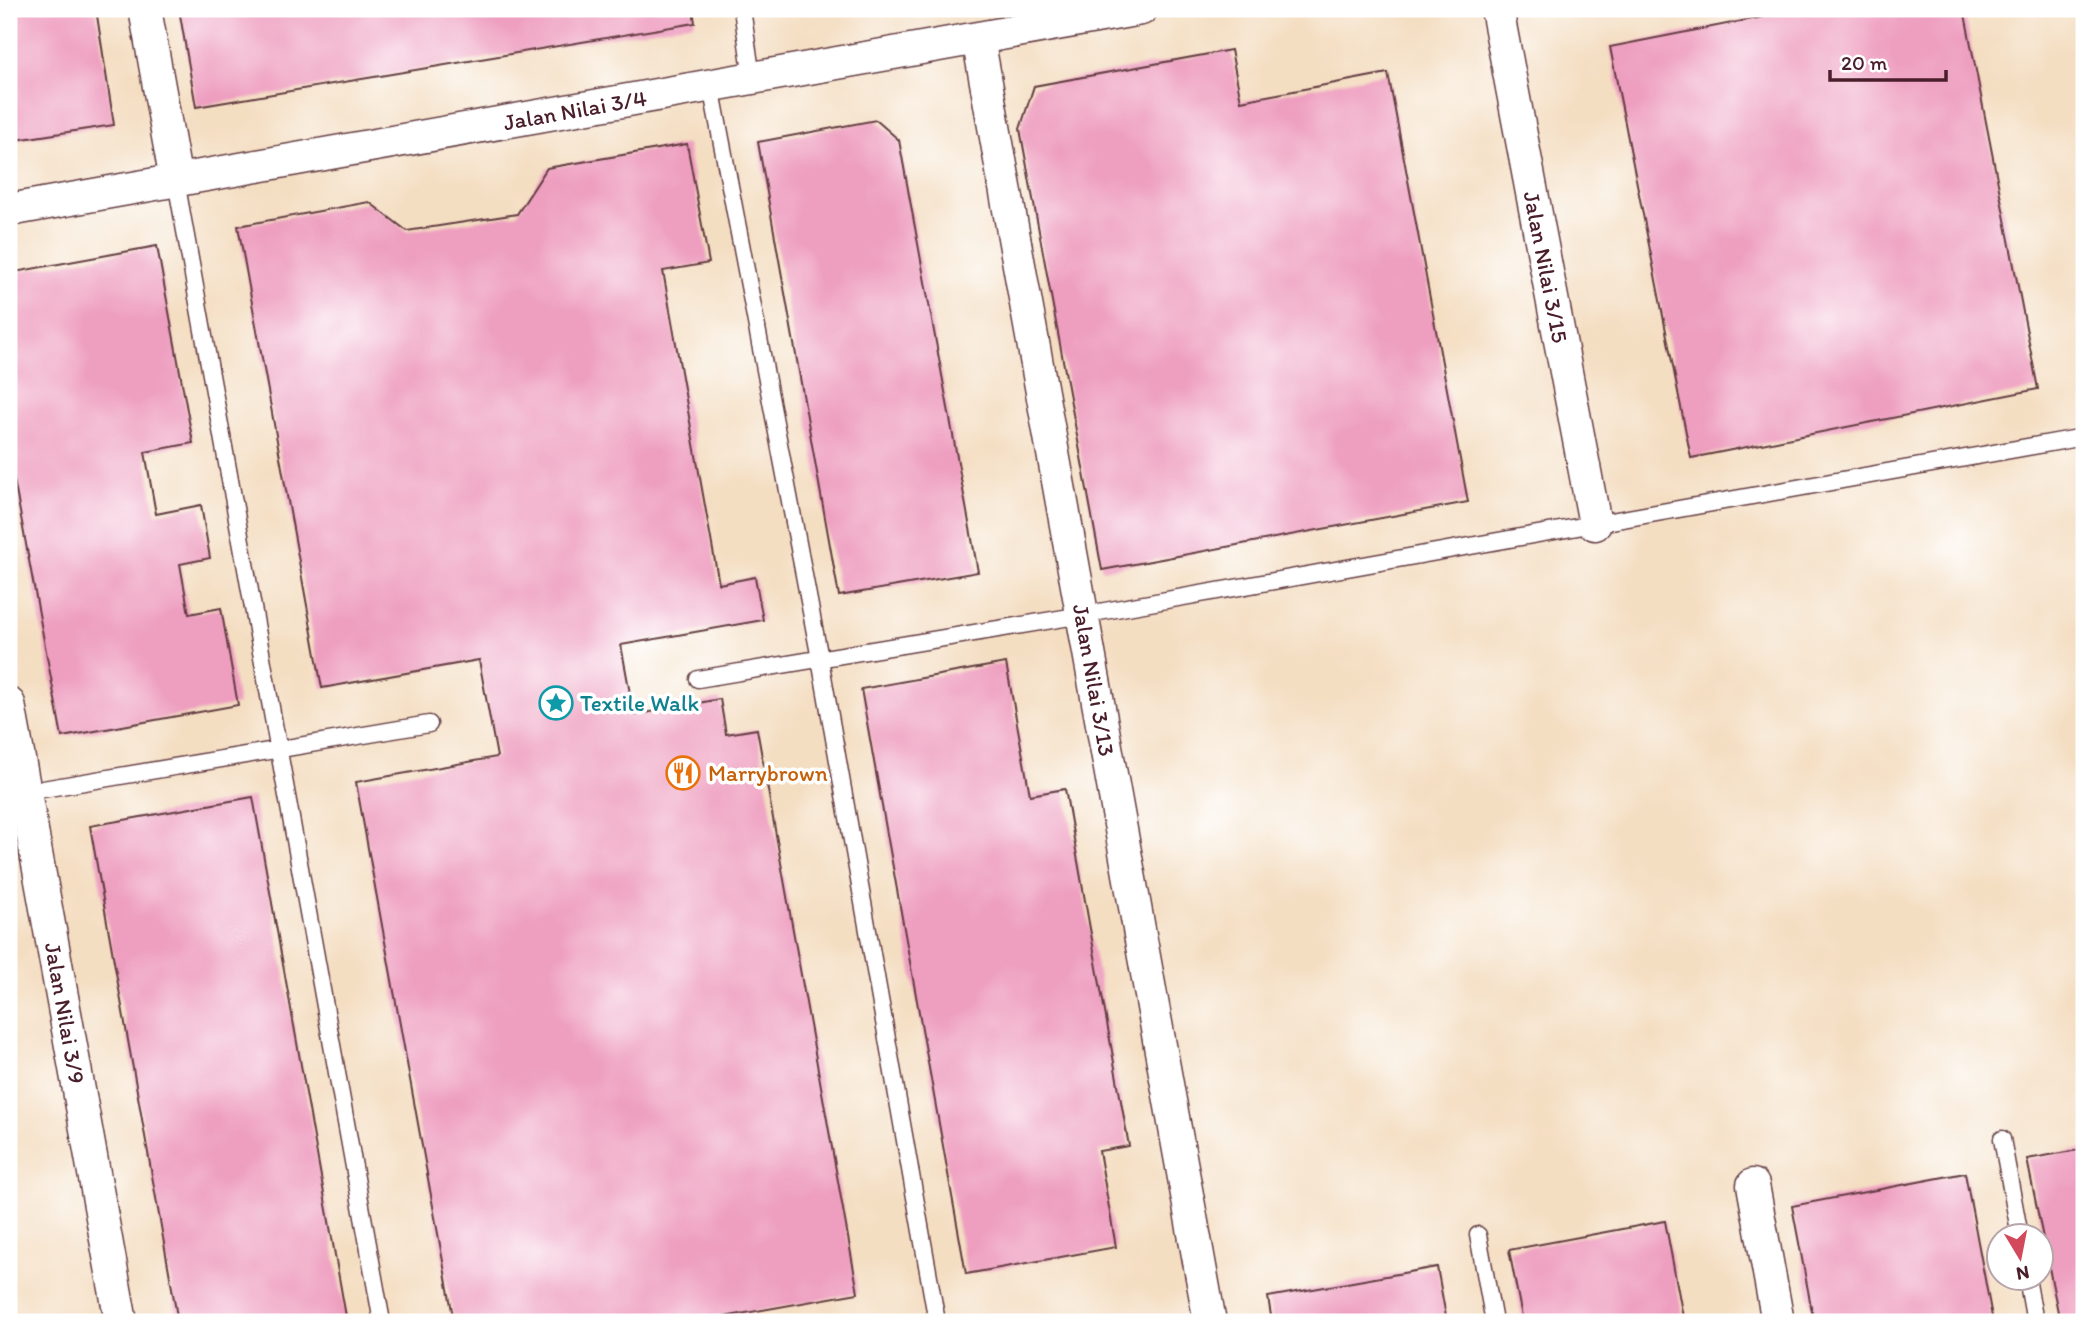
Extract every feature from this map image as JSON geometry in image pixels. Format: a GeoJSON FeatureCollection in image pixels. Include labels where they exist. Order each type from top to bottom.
{"type":"FeatureCollection","features":[{"type":"Feature","properties":{"kind":"street"},"geometry":{"type":"LineString","coordinates":[[145,9],[176,180]]}},
{"type":"Feature","properties":{"kind":"street","name":"Jalan Nilai 3/4"},"geometry":{"type":"LineString","coordinates":[[9,210],[1141,9]]}},
{"type":"Feature","properties":{"kind":"street","name":"Jalan Nilai 3/15"},"geometry":{"type":"LineString","coordinates":[[1497,9],[1594,524]]}},
{"type":"Feature","properties":{"kind":"street","name":"Jalan Nilai 3/13"},"geometry":{"type":"LineString","coordinates":[[978,38],[1210,1322]]}},
{"type":"Feature","properties":{"kind":"street","name":"Jalan Nilai 3/9"},"geometry":{"type":"LineString","coordinates":[[9,704],[121,1322]]}},
{"type":"Feature","properties":{"kind":"street"},"geometry":{"type":"LineString","coordinates":[[1754,1185],[1778,1322]]}},
{"type":"Feature","properties":{"kind":"lane"},"geometry":{"type":"LineString","coordinates":[[742,9],[752,78]]}},
{"type":"Feature","properties":{"kind":"lane"},"geometry":{"type":"LineString","coordinates":[[711,86],[820,659],[937,1322]]}},
{"type":"Feature","properties":{"kind":"lane"},"geometry":{"type":"LineString","coordinates":[[176,180],[382,1322]]}},
{"type":"Feature","properties":{"kind":"lane"},"geometry":{"type":"LineString","coordinates":[[698,679],[1082,615],[2084,438]]}},
{"type":"Feature","properties":{"kind":"lane"},"geometry":{"type":"LineString","coordinates":[[25,792],[429,724]]}},
{"type":"Feature","properties":{"kind":"lane"},"geometry":{"type":"LineString","coordinates":[[2002,1139],[2017,1222]]}},
{"type":"Feature","properties":{"kind":"lane"},"geometry":{"type":"LineString","coordinates":[[1478,1234],[1494,1322]]}},
{"type":"Feature","properties":{"kind":"lane"},"geometry":{"type":"LineString","coordinates":[[2029,1292],[2035,1322]]}},
{"type":"Feature","properties":{"kind":"building"},"geometry":{"type":"Polygon","coordinates":[[[9,9],[96,9],[114,125],[9,141],[9,9]]]}},
{"type":"Feature","properties":{"kind":"building"},"geometry":{"type":"Polygon","coordinates":[[[179,9],[693,9],[695,23],[196,107],[179,9]]]}},
{"type":"Feature","properties":{"kind":"building"},"geometry":{"type":"Polygon","coordinates":[[[1803,9],[1964,9],[2038,389],[1691,458],[1610,47],[1803,9]]]}},
{"type":"Feature","properties":{"kind":"building"},"geometry":{"type":"Polygon","coordinates":[[[1231,50],[1241,101],[1388,73],[1468,502],[1102,570],[1020,129],[1034,86],[1231,50]]]}},
{"type":"Feature","properties":{"kind":"building"},"geometry":{"type":"Polygon","coordinates":[[[876,120],[899,140],[978,572],[839,596],[758,142],[876,120]]]}},
{"type":"Feature","properties":{"kind":"building"},"geometry":{"type":"Polygon","coordinates":[[[687,144],[709,263],[663,271],[719,584],[755,577],[763,620],[621,645],[634,715],[720,699],[726,734],[757,729],[858,1293],[718,1318],[719,1322],[454,1322],[356,782],[497,757],[479,660],[322,688],[238,226],[369,202],[407,231],[517,214],[547,168],[687,144]]]}},
{"type":"Feature","properties":{"kind":"building"},"geometry":{"type":"Polygon","coordinates":[[[157,246],[193,443],[145,452],[156,514],[201,505],[210,558],[180,564],[189,614],[221,608],[238,705],[62,737],[9,453],[9,273],[157,246]]]}},
{"type":"Feature","properties":{"kind":"building"},"geometry":{"type":"Polygon","coordinates":[[[1006,663],[1030,795],[1065,789],[1129,1146],[1099,1151],[1116,1247],[966,1274],[861,689],[1006,663]]]}},
{"type":"Feature","properties":{"kind":"building"},"geometry":{"type":"Polygon","coordinates":[[[253,797],[347,1322],[178,1322],[90,826],[253,797]]]}},
{"type":"Feature","properties":{"kind":"building"},"geometry":{"type":"Polygon","coordinates":[[[2084,1149],[2084,1322],[2060,1322],[2054,1292],[2054,1222],[2040,1222],[2027,1159],[2084,1149]]]}},
{"type":"Feature","properties":{"kind":"building"},"geometry":{"type":"Polygon","coordinates":[[[1965,1173],[1984,1274],[1984,1292],[1987,1292],[1993,1322],[1814,1322],[1792,1206],[1965,1173]]]}},
{"type":"Feature","properties":{"kind":"building"},"geometry":{"type":"Polygon","coordinates":[[[1665,1221],[1684,1322],[1523,1322],[1509,1250],[1665,1221]]]}},
{"type":"Feature","properties":{"kind":"building"},"geometry":{"type":"Polygon","coordinates":[[[1437,1267],[1447,1322],[1272,1322],[1268,1297],[1437,1267]]]}},
{"type":"Feature","properties":{"kind":"place","name":"Textile Walk"},"geometry":{"type":"Point","coordinates":[556,703]}},
{"type":"Feature","properties":{"kind":"place","name":"Marrybrown"},"geometry":{"type":"Point","coordinates":[683,773]}}]}
